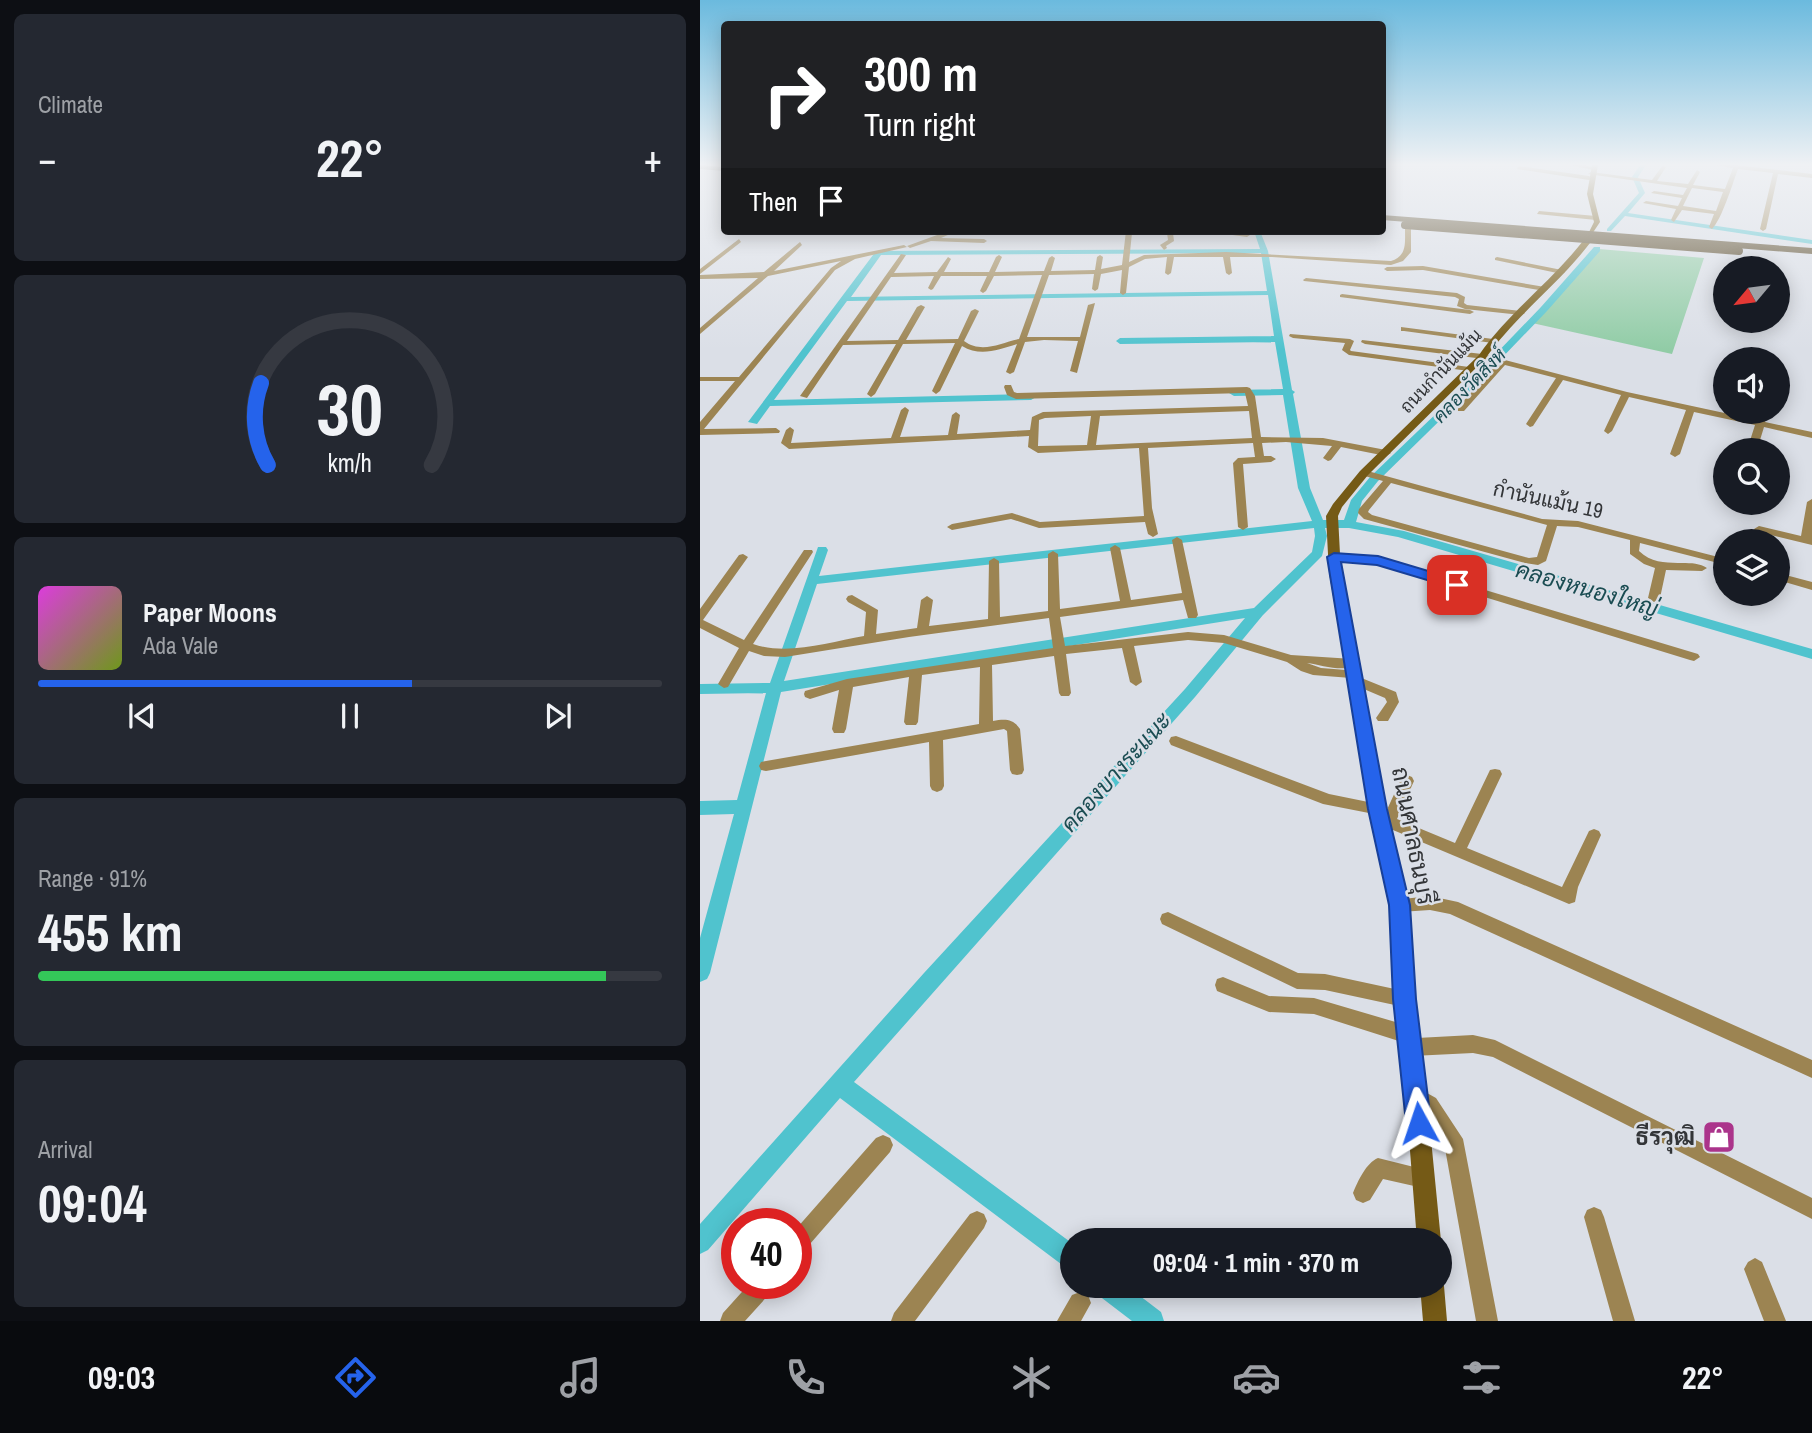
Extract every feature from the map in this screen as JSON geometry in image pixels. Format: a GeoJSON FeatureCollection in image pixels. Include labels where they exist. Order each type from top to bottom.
{"type":"FeatureCollection","features":[{"type":"Feature","properties":{"kind":"main road"},"geometry":{"type":"LineString","coordinates":[[1411,227],[1586,243],[1812,256]]}},
{"type":"Feature","properties":{"kind":"main road"},"geometry":{"type":"LineString","coordinates":[[1414,227],[1812,256]]}},
{"type":"Feature","properties":{"kind":"main road"},"geometry":{"type":"LineString","coordinates":[[1414,227],[1739,250]]}},
{"type":"Feature","properties":{"kind":"main road"},"geometry":{"type":"LineString","coordinates":[[1510,237],[1530,231],[1514,227]]}},
{"type":"Feature","properties":{"kind":"main road"},"geometry":{"type":"LineString","coordinates":[[1521,227],[1643,236],[1812,256]]}},
{"type":"Feature","properties":{"kind":"main road"},"geometry":{"type":"LineString","coordinates":[[1586,243],[1592,232]]}},
{"type":"Feature","properties":{"kind":"main road"},"geometry":{"type":"LineString","coordinates":[[1628,242],[1626,241],[1630,237],[1643,236]]}},
{"type":"Feature","properties":{"kind":"main road"},"geometry":{"type":"LineString","coordinates":[[1628,242],[1648,247]]}},
{"type":"Feature","properties":{"kind":"street"},"geometry":{"type":"LineString","coordinates":[[891,275],[1099,271],[1126,268],[1152,256],[1171,254],[1272,255],[1391,263],[1401,260],[1408,251],[1405,227]]}},
{"type":"Feature","properties":{"kind":"street"},"geometry":{"type":"LineString","coordinates":[[1592,232],[1594,227]]}},
{"type":"Feature","properties":{"kind":"street"},"geometry":{"type":"LineString","coordinates":[[700,275],[748,276],[770,273],[907,246],[942,235]]}},
{"type":"Feature","properties":{"kind":"street"},"geometry":{"type":"LineString","coordinates":[[1123,293],[1128,235]]}},
{"type":"Feature","properties":{"kind":"street"},"geometry":{"type":"LineString","coordinates":[[1164,248],[1163,245],[1171,241],[1170,235]]}},
{"type":"Feature","properties":{"kind":"street"},"geometry":{"type":"LineString","coordinates":[[1213,235],[1217,237]]}},
{"type":"Feature","properties":{"kind":"street"},"geometry":{"type":"LineString","coordinates":[[931,239],[984,242]]}},
{"type":"Feature","properties":{"kind":"street"},"geometry":{"type":"LineString","coordinates":[[700,275],[739,241]]}},
{"type":"Feature","properties":{"kind":"street","name":"ถนนกำนันแม้น"},"geometry":{"type":"LineString","coordinates":[[1332,522],[1337,506],[1377,478],[1386,453],[1469,369],[1491,359],[1493,341],[1562,272],[1586,243]]}},
{"type":"Feature","properties":{"kind":"street"},"geometry":{"type":"LineString","coordinates":[[700,332],[800,244]]}},
{"type":"Feature","properties":{"kind":"street"},"geometry":{"type":"LineString","coordinates":[[1168,273],[1171,254]]}},
{"type":"Feature","properties":{"kind":"street"},"geometry":{"type":"LineString","coordinates":[[1226,254],[1229,272]]}},
{"type":"Feature","properties":{"kind":"street"},"geometry":{"type":"LineString","coordinates":[[700,430],[833,269],[856,255]]}},
{"type":"Feature","properties":{"kind":"street"},"geometry":{"type":"LineString","coordinates":[[804,396],[903,255]]}},
{"type":"Feature","properties":{"kind":"street"},"geometry":{"type":"LineString","coordinates":[[983,291],[999,257]]}},
{"type":"Feature","properties":{"kind":"street"},"geometry":{"type":"LineString","coordinates":[[1095,289],[1100,257]]}},
{"type":"Feature","properties":{"kind":"street"},"geometry":{"type":"LineString","coordinates":[[1010,372],[1052,258]]}},
{"type":"Feature","properties":{"kind":"street"},"geometry":{"type":"LineString","coordinates":[[931,288],[948,259]]}},
{"type":"Feature","properties":{"kind":"street"},"geometry":{"type":"LineString","coordinates":[[1497,259],[1562,272]]}},
{"type":"Feature","properties":{"kind":"street"},"geometry":{"type":"LineString","coordinates":[[1296,261],[1410,270],[1423,268],[1545,289]]}},
{"type":"Feature","properties":{"kind":"street"},"geometry":{"type":"LineString","coordinates":[[806,265],[833,269]]}},
{"type":"Feature","properties":{"kind":"street"},"geometry":{"type":"LineString","coordinates":[[1404,289],[1410,270]]}},
{"type":"Feature","properties":{"kind":"street"},"geometry":{"type":"LineString","coordinates":[[1306,280],[1461,296],[1464,299],[1460,304],[1469,308],[1518,316]]}},
{"type":"Feature","properties":{"kind":"street"},"geometry":{"type":"LineString","coordinates":[[1342,296],[1518,316]]}},
{"type":"Feature","properties":{"kind":"street"},"geometry":{"type":"LineString","coordinates":[[1074,371],[1092,305]]}},
{"type":"Feature","properties":{"kind":"street"},"geometry":{"type":"LineString","coordinates":[[871,394],[921,307]]}},
{"type":"Feature","properties":{"kind":"street"},"geometry":{"type":"LineString","coordinates":[[936,391],[975,311]]}},
{"type":"Feature","properties":{"kind":"street"},"geometry":{"type":"LineString","coordinates":[[1404,329],[1493,341]]}},
{"type":"Feature","properties":{"kind":"street"},"geometry":{"type":"LineString","coordinates":[[1293,337],[1350,341],[1346,350],[1349,353],[1469,369]]}},
{"type":"Feature","properties":{"kind":"street"},"geometry":{"type":"LineString","coordinates":[[843,343],[960,341],[967,347],[989,349],[1009,346],[1022,340],[1083,339]]}},
{"type":"Feature","properties":{"kind":"street"},"geometry":{"type":"LineString","coordinates":[[1365,342],[1491,359],[1713,413]]}},
{"type":"Feature","properties":{"kind":"street"},"geometry":{"type":"LineString","coordinates":[[1461,409],[1491,359]]}},
{"type":"Feature","properties":{"kind":"street"},"geometry":{"type":"LineString","coordinates":[[1530,424],[1561,376]]}},
{"type":"Feature","properties":{"kind":"street"},"geometry":{"type":"LineString","coordinates":[[700,379],[741,379]]}},
{"type":"Feature","properties":{"kind":"street"},"geometry":{"type":"LineString","coordinates":[[1008,387],[1010,393],[1016,396],[1238,388],[1247,390],[1251,396],[1260,460]]}},
{"type":"Feature","properties":{"kind":"street"},"geometry":{"type":"LineString","coordinates":[[1608,430],[1626,394]]}},
{"type":"Feature","properties":{"kind":"street"},"geometry":{"type":"LineString","coordinates":[[1251,408],[1038,416],[1032,433],[1035,436],[1033,447],[1038,450],[1305,439],[1386,453]]}},
{"type":"Feature","properties":{"kind":"street"},"geometry":{"type":"LineString","coordinates":[[1675,454],[1691,408]]}},
{"type":"Feature","properties":{"kind":"street"},"geometry":{"type":"LineString","coordinates":[[894,441],[905,410]]}},
{"type":"Feature","properties":{"kind":"street"},"geometry":{"type":"LineString","coordinates":[[1091,448],[1096,413]]}},
{"type":"Feature","properties":{"kind":"street"},"geometry":{"type":"LineString","coordinates":[[953,438],[956,415]]}},
{"type":"Feature","properties":{"kind":"street"},"geometry":{"type":"LineString","coordinates":[[1755,438],[1759,424],[1812,435]]}},
{"type":"Feature","properties":{"kind":"street"},"geometry":{"type":"LineString","coordinates":[[700,430],[776,430]]}},
{"type":"Feature","properties":{"kind":"street"},"geometry":{"type":"LineString","coordinates":[[790,430],[786,443],[789,446],[1032,433]]}},
{"type":"Feature","properties":{"kind":"street"},"geometry":{"type":"LineString","coordinates":[[1328,458],[1339,443]]}},
{"type":"Feature","properties":{"kind":"street"},"geometry":{"type":"LineString","coordinates":[[1143,445],[1148,519],[1153,534]]}},
{"type":"Feature","properties":{"kind":"street"},"geometry":{"type":"LineString","coordinates":[[1243,527],[1238,463],[1241,460],[1271,460]]}},
{"type":"Feature","properties":{"kind":"street"},"geometry":{"type":"LineString","coordinates":[[1377,478],[1363,513],[1368,517],[1529,561],[1538,562],[1542,559],[1557,523]]}},
{"type":"Feature","properties":{"kind":"street","name":"กำนันแม้น 19"},"geometry":{"type":"LineString","coordinates":[[1377,478],[1557,523],[1578,524],[1713,559]]}},
{"type":"Feature","properties":{"kind":"street"},"geometry":{"type":"LineString","coordinates":[[1790,537],[1809,542],[1812,502]]}},
{"type":"Feature","properties":{"kind":"street"},"geometry":{"type":"LineString","coordinates":[[952,527],[1012,516],[1039,525],[1148,519]]}},
{"type":"Feature","properties":{"kind":"street","name":"ถนนศาลธนบุรี"},"geometry":{"type":"LineString","coordinates":[[1332,522],[1334,557],[1400,905],[1405,999],[1428,1228]]}},
{"type":"Feature","properties":{"kind":"street"},"geometry":{"type":"LineString","coordinates":[[1556,542],[1557,523]]}},
{"type":"Feature","properties":{"kind":"street"},"geometry":{"type":"LineString","coordinates":[[1635,538],[1635,555],[1661,566],[1702,568]]}},
{"type":"Feature","properties":{"kind":"street"},"geometry":{"type":"LineString","coordinates":[[1177,540],[1192,615]]}},
{"type":"Feature","properties":{"kind":"street"},"geometry":{"type":"LineString","coordinates":[[1115,548],[1126,603]]}},
{"type":"Feature","properties":{"kind":"street"},"geometry":{"type":"LineString","coordinates":[[724,684],[808,552]]}},
{"type":"Feature","properties":{"kind":"street"},"geometry":{"type":"LineString","coordinates":[[1053,554],[1054,614],[1065,693]]}},
{"type":"Feature","properties":{"kind":"street"},"geometry":{"type":"LineString","coordinates":[[700,617],[743,557]]}},
{"type":"Feature","properties":{"kind":"street"},"geometry":{"type":"LineString","coordinates":[[1334,557],[1378,561],[1694,657]]}},
{"type":"Feature","properties":{"kind":"street"},"geometry":{"type":"LineString","coordinates":[[994,561],[994,621]]}},
{"type":"Feature","properties":{"kind":"street"},"geometry":{"type":"LineString","coordinates":[[1654,598],[1661,566]]}},
{"type":"Feature","properties":{"kind":"street"},"geometry":{"type":"LineString","coordinates":[[1790,580],[1812,586]]}},
{"type":"Feature","properties":{"kind":"street"},"geometry":{"type":"LineString","coordinates":[[700,623],[746,646],[785,653],[922,631],[1188,596]]}},
{"type":"Feature","properties":{"kind":"street"},"geometry":{"type":"LineString","coordinates":[[852,599],[872,610],[870,639]]}},
{"type":"Feature","properties":{"kind":"street"},"geometry":{"type":"LineString","coordinates":[[922,631],[927,600]]}},
{"type":"Feature","properties":{"kind":"street"},"geometry":{"type":"LineString","coordinates":[[810,694],[916,672],[986,663],[1058,643],[1127,644],[1188,636],[1224,639],[1291,659],[1298,666],[1320,673],[1355,672],[1391,695],[1393,702],[1383,718]]}},
{"type":"Feature","properties":{"kind":"street"},"geometry":{"type":"LineString","coordinates":[[1127,644],[1136,682]]}},
{"type":"Feature","properties":{"kind":"street"},"geometry":{"type":"LineString","coordinates":[[986,663],[986,727]]}},
{"type":"Feature","properties":{"kind":"street"},"geometry":{"type":"LineString","coordinates":[[911,722],[916,672]]}},
{"type":"Feature","properties":{"kind":"street"},"geometry":{"type":"LineString","coordinates":[[839,729],[848,684]]}},
{"type":"Feature","properties":{"kind":"street"},"geometry":{"type":"LineString","coordinates":[[766,766],[1006,724],[1013,729],[1017,770]]}},
{"type":"Feature","properties":{"kind":"street"},"geometry":{"type":"LineString","coordinates":[[936,736],[937,786]]}},
{"type":"Feature","properties":{"kind":"street"},"geometry":{"type":"LineString","coordinates":[[1176,741],[1328,800],[1382,816],[1569,897],[1570,887],[1594,835]]}},
{"type":"Feature","properties":{"kind":"street"},"geometry":{"type":"LineString","coordinates":[[1459,849],[1495,774]]}},
{"type":"Feature","properties":{"kind":"street"},"geometry":{"type":"LineString","coordinates":[[1382,816],[1407,781]]}},
{"type":"Feature","properties":{"kind":"street"},"geometry":{"type":"LineString","coordinates":[[1400,905],[1430,903],[1452,907],[1812,1069]]}},
{"type":"Feature","properties":{"kind":"street"},"geometry":{"type":"LineString","coordinates":[[1168,919],[1297,981],[1325,982],[1405,999]]}},
{"type":"Feature","properties":{"kind":"street"},"geometry":{"type":"LineString","coordinates":[[1223,985],[1269,1003],[1314,1006],[1410,1041],[1473,1044],[1495,1049],[1812,1209]]}},
{"type":"Feature","properties":{"kind":"street"},"geometry":{"type":"LineString","coordinates":[[1416,1096],[1436,1113],[1453,1139],[1486,1321]]}},
{"type":"Feature","properties":{"kind":"street"},"geometry":{"type":"LineString","coordinates":[[812,1227],[883,1145]]}},
{"type":"Feature","properties":{"kind":"street"},"geometry":{"type":"LineString","coordinates":[[1363,1193],[1378,1168],[1423,1178]]}},
{"type":"Feature","properties":{"kind":"street"},"geometry":{"type":"LineString","coordinates":[[1594,1217],[1624,1321]]}},
{"type":"Feature","properties":{"kind":"street"},"geometry":{"type":"LineString","coordinates":[[902,1321],[976,1221]]}},
{"type":"Feature","properties":{"kind":"street"},"geometry":{"type":"LineString","coordinates":[[1755,1269],[1775,1321]]}},
{"type":"Feature","properties":{"kind":"street"},"geometry":{"type":"LineString","coordinates":[[1434,1298],[1435,1321]]}},
{"type":"Feature","properties":{"kind":"street"},"geometry":{"type":"LineString","coordinates":[[731,1321],[750,1299]]}},
{"type":"Feature","properties":{"kind":"green space"},"geometry":{"type":"Polygon","coordinates":[[[1599,249],[1704,258],[1672,354],[1532,323],[1599,249]]]}},
{"type":"Feature","properties":{"kind":"waterway","name":"คลองวัดสิงห์"},"geometry":{"type":"LineString","coordinates":[[1609,230],[1612,227]]}},
{"type":"Feature","properties":{"kind":"waterway"},"geometry":{"type":"LineString","coordinates":[[1699,227],[1812,242]]}},
{"type":"Feature","properties":{"kind":"waterway","name":"คลองบางระแนะ"},"geometry":{"type":"LineString","coordinates":[[1258,235],[1264,251]]}},
{"type":"Feature","properties":{"kind":"waterway","name":"คลองวัดสิงห์"},"geometry":{"type":"LineString","coordinates":[[1349,524],[1357,500],[1374,479],[1469,387],[1597,249]]}},
{"type":"Feature","properties":{"kind":"waterway"},"geometry":{"type":"LineString","coordinates":[[767,403],[879,253],[1264,251]]}},
{"type":"Feature","properties":{"kind":"waterway","name":"คลองบางระแนะ"},"geometry":{"type":"LineString","coordinates":[[1264,251],[1279,339]]}},
{"type":"Feature","properties":{"kind":"waterway"},"geometry":{"type":"LineString","coordinates":[[845,299],[1271,293]]}},
{"type":"Feature","properties":{"kind":"waterway"},"geometry":{"type":"LineString","coordinates":[[1120,341],[1279,339]]}},
{"type":"Feature","properties":{"kind":"waterway","name":"คลองบางระแนะ"},"geometry":{"type":"LineString","coordinates":[[1279,339],[1288,392]]}},
{"type":"Feature","properties":{"kind":"waterway"},"geometry":{"type":"LineString","coordinates":[[1234,393],[1288,392]]}},
{"type":"Feature","properties":{"kind":"waterway","name":"คลองบางระแนะ"},"geometry":{"type":"LineString","coordinates":[[1288,392],[1304,488],[1319,524]]}},
{"type":"Feature","properties":{"kind":"waterway"},"geometry":{"type":"LineString","coordinates":[[767,403],[1031,397]]}},
{"type":"Feature","properties":{"kind":"waterway"},"geometry":{"type":"LineString","coordinates":[[753,422],[767,403]]}},
{"type":"Feature","properties":{"kind":"waterway"},"geometry":{"type":"LineString","coordinates":[[811,581],[1319,524]]}},
{"type":"Feature","properties":{"kind":"waterway","name":"คลองบางระแนะ"},"geometry":{"type":"LineString","coordinates":[[1258,612],[1318,553],[1321,536],[1319,524]]}},
{"type":"Feature","properties":{"kind":"waterway","name":"คลองหนองใหญ่"},"geometry":{"type":"LineString","coordinates":[[1319,524],[1349,524]]}},
{"type":"Feature","properties":{"kind":"waterway","name":"คลองหนองใหญ่"},"geometry":{"type":"LineString","coordinates":[[1349,524],[1400,534],[1812,654]]}},
{"type":"Feature","properties":{"kind":"waterway"},"geometry":{"type":"LineString","coordinates":[[811,581],[822,550]]}},
{"type":"Feature","properties":{"kind":"waterway"},"geometry":{"type":"LineString","coordinates":[[775,688],[811,581]]}},
{"type":"Feature","properties":{"kind":"waterway","name":"คลองบางระแนะ"},"geometry":{"type":"LineString","coordinates":[[700,1242],[931,979],[1190,693],[1258,612]]}},
{"type":"Feature","properties":{"kind":"waterway"},"geometry":{"type":"LineString","coordinates":[[775,688],[1258,612]]}},
{"type":"Feature","properties":{"kind":"waterway"},"geometry":{"type":"LineString","coordinates":[[700,689],[775,688]]}},
{"type":"Feature","properties":{"kind":"waterway"},"geometry":{"type":"LineString","coordinates":[[744,807],[775,688]]}},
{"type":"Feature","properties":{"kind":"waterway"},"geometry":{"type":"LineString","coordinates":[[700,808],[744,807]]}},
{"type":"Feature","properties":{"kind":"waterway"},"geometry":{"type":"LineString","coordinates":[[700,973],[744,807]]}},
{"type":"Feature","properties":{"kind":"waterway"},"geometry":{"type":"LineString","coordinates":[[839,1084],[1060,1249]]}},
{"type":"Feature","properties":{"kind":"waterway"},"geometry":{"type":"LineString","coordinates":[[1122,1298],[1152,1321]]}},
{"type":"Feature","properties":{"kind":"place","name":"ธีรวุฒิ"},"geometry":{"type":"Point","coordinates":[1719,1137]}},
{"type":"Feature","properties":{"kind":"route"},"geometry":{"type":"LineString","coordinates":[[1419,1123],[1405,999],[1400,905],[1378,809],[1334,557],[1378,561],[1457,585]]}}]}
